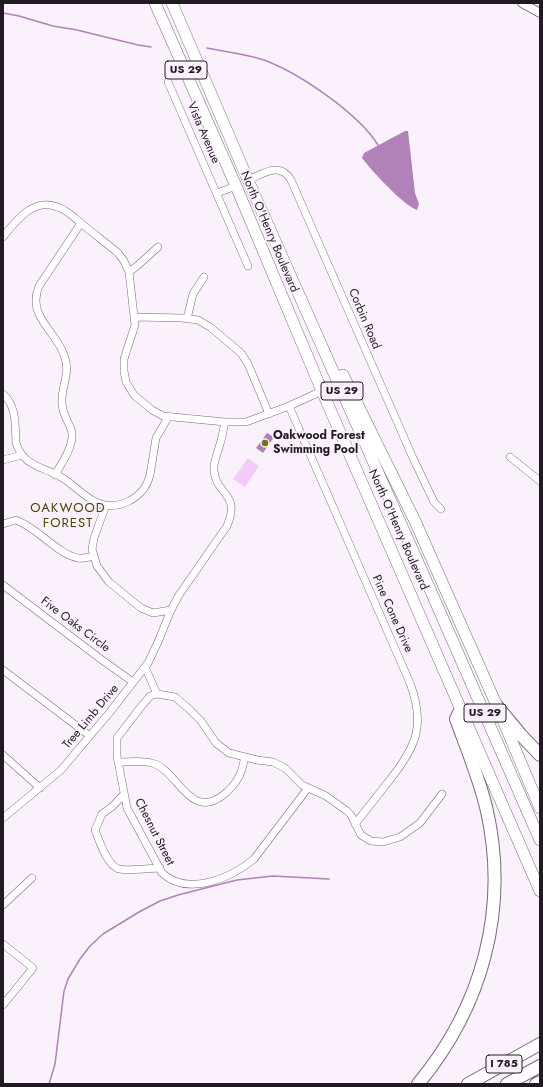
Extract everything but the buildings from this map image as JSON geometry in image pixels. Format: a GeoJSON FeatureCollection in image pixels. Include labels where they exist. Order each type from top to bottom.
{"type":"FeatureCollection","features":[{"type":"Feature","properties":{"kind":"highway","name":"North O'Henry Boulevard"},"geometry":{"type":"LineString","coordinates":[[155,3],[236,186],[322,390],[540,890]]}},
{"type":"Feature","properties":{"kind":"highway"},"geometry":{"type":"LineString","coordinates":[[167,3],[186,38]]}},
{"type":"Feature","properties":{"kind":"highway","name":"North O'Henry Boulevard"},"geometry":{"type":"LineString","coordinates":[[172,3],[248,180],[540,840]]}},
{"type":"Feature","properties":{"kind":"highway"},"geometry":{"type":"LineString","coordinates":[[196,95],[224,143],[238,173],[242,178],[248,180]]}},
{"type":"Feature","properties":{"kind":"highway"},"geometry":{"type":"LineString","coordinates":[[296,286],[326,342],[415,521],[497,706],[540,808]]}},
{"type":"Feature","properties":{"kind":"highway"},"geometry":{"type":"LineString","coordinates":[[497,706],[540,755]]}},
{"type":"Feature","properties":{"kind":"highway"},"geometry":{"type":"LineString","coordinates":[[418,1084],[449,1042],[466,1010],[484,959],[492,923],[495,867],[492,837],[480,786],[456,719],[461,708]]}},
{"type":"Feature","properties":{"kind":"highway","name":"I 785"},"geometry":{"type":"LineString","coordinates":[[468,1084],[540,1044]]}},
{"type":"Feature","properties":{"kind":"highway"},"geometry":{"type":"LineString","coordinates":[[507,1084],[540,1066]]}},
{"type":"Feature","properties":{"kind":"highway"},"geometry":{"type":"LineString","coordinates":[[536,1084],[540,1082]]}},
{"type":"Feature","properties":{"kind":"street"},"geometry":{"type":"LineString","coordinates":[[522,3],[540,13]]}},
{"type":"Feature","properties":{"kind":"street","name":"Vista Avenue"},"geometry":{"type":"LineString","coordinates":[[168,82],[248,266]]}},
{"type":"Feature","properties":{"kind":"street","name":"Corbin Road"},"geometry":{"type":"LineString","coordinates":[[248,180],[276,170],[283,170],[289,175],[413,458],[434,502],[441,509]]}},
{"type":"Feature","properties":{"kind":"street"},"geometry":{"type":"LineString","coordinates":[[217,193],[236,186]]}},
{"type":"Feature","properties":{"kind":"street"},"geometry":{"type":"LineString","coordinates":[[3,237],[20,216],[28,210],[38,206],[52,205],[61,208],[118,253],[129,272],[135,324],[124,359],[126,382],[134,395],[144,405],[163,416],[225,422],[246,422],[289,406],[322,390]]}},
{"type":"Feature","properties":{"kind":"street"},"geometry":{"type":"LineString","coordinates":[[55,475],[70,447],[72,440],[71,431],[61,405],[67,375],[67,364],[61,347],[36,309],[35,295],[39,286],[81,223]]}},
{"type":"Feature","properties":{"kind":"street"},"geometry":{"type":"LineString","coordinates":[[129,272],[138,266],[158,247]]}},
{"type":"Feature","properties":{"kind":"street"},"geometry":{"type":"LineString","coordinates":[[187,319],[193,294],[204,277]]}},
{"type":"Feature","properties":{"kind":"street"},"geometry":{"type":"LineString","coordinates":[[134,317],[198,320],[210,327],[241,353],[248,364],[269,414]]}},
{"type":"Feature","properties":{"kind":"street"},"geometry":{"type":"LineString","coordinates":[[3,394],[12,405],[16,443],[22,455],[34,466],[70,483],[88,498],[97,503],[106,505],[117,505],[140,494],[149,480],[156,438],[169,416]]}},
{"type":"Feature","properties":{"kind":"street","name":"Pine Cone Drive"},"geometry":{"type":"LineString","coordinates":[[289,406],[407,676],[416,704],[418,723],[411,749],[355,824]]}},
{"type":"Feature","properties":{"kind":"street","name":"Tree Limb Drive"},"geometry":{"type":"LineString","coordinates":[[3,818],[61,770],[145,667],[158,642],[171,610],[185,586],[227,526],[231,508],[229,499],[217,482],[213,469],[225,422]]}},
{"type":"Feature","properties":{"kind":"street"},"geometry":{"type":"LineString","coordinates":[[3,460],[22,455]]}},
{"type":"Feature","properties":{"kind":"street"},"geometry":{"type":"LineString","coordinates":[[510,457],[540,481]]}},
{"type":"Feature","properties":{"kind":"street"},"geometry":{"type":"LineString","coordinates":[[106,505],[94,538],[92,549],[97,566],[109,582],[141,608],[153,613],[171,610]]}},
{"type":"Feature","properties":{"kind":"street"},"geometry":{"type":"LineString","coordinates":[[3,524],[16,520],[31,528],[70,556],[83,558],[94,556]]}},
{"type":"Feature","properties":{"kind":"street","name":"Five Oaks Circle"},"geometry":{"type":"LineString","coordinates":[[3,585],[133,682]]}},
{"type":"Feature","properties":{"kind":"street"},"geometry":{"type":"LineString","coordinates":[[145,667],[157,694],[175,697],[190,709],[201,721],[216,743],[229,753],[245,758],[273,762],[285,768],[302,785],[326,796],[347,811],[351,815],[361,835],[371,841],[382,842],[400,837],[420,823],[442,794]]}},
{"type":"Feature","properties":{"kind":"street"},"geometry":{"type":"LineString","coordinates":[[3,670],[90,736]]}},
{"type":"Feature","properties":{"kind":"street","name":"Chesnut Street"},"geometry":{"type":"LineString","coordinates":[[157,694],[150,696],[117,738],[118,762],[127,808],[162,873],[167,878],[182,883],[199,884],[214,881],[245,866],[254,859],[308,788]]}},
{"type":"Feature","properties":{"kind":"street"},"geometry":{"type":"LineString","coordinates":[[3,755],[40,788]]}},
{"type":"Feature","properties":{"kind":"street"},"geometry":{"type":"LineString","coordinates":[[118,762],[153,763],[163,769],[188,795],[195,800],[205,803],[215,801],[226,792],[241,773],[245,758]]}},
{"type":"Feature","properties":{"kind":"street"},"geometry":{"type":"LineString","coordinates":[[124,794],[113,806],[102,814],[97,824],[95,830],[101,846],[111,864],[118,869],[160,868]]}},
{"type":"Feature","properties":{"kind":"street"},"geometry":{"type":"LineString","coordinates":[[3,905],[32,878]]}},
{"type":"Feature","properties":{"kind":"street"},"geometry":{"type":"LineString","coordinates":[[3,944],[33,968],[3,1005]]}},
{"type":"Feature","properties":{"kind":"shaded area"},"geometry":{"type":"Polygon","coordinates":[[[405,131],[408,131],[415,193],[419,204],[417,210],[396,195],[362,158],[364,153],[405,131]]]}},
{"type":"Feature","properties":{"kind":"shaded area","name":"Oakwood Forest Swimming Pool"},"geometry":{"type":"Polygon","coordinates":[[[267,433],[274,437],[263,453],[256,448],[267,433]]]}},
{"type":"Feature","properties":{"kind":"shaded area"},"geometry":{"type":"Polygon","coordinates":[[[248,458],[259,466],[245,487],[233,479],[248,458]]]}},
{"type":"Feature","properties":{"kind":"waterway"},"geometry":{"type":"LineString","coordinates":[[3,13],[53,26],[151,47]]}},
{"type":"Feature","properties":{"kind":"waterway"},"geometry":{"type":"LineString","coordinates":[[207,48],[264,60],[294,74],[327,95],[342,107],[357,120],[378,145]]}},
{"type":"Feature","properties":{"kind":"waterway"},"geometry":{"type":"LineString","coordinates":[[49,1084],[55,1064],[64,991],[68,979],[90,946],[103,934],[160,901],[237,880],[273,876],[329,879]]}},
{"type":"Feature","properties":{"kind":"place","name":"Oakwood Forest Swimming Pool"},"geometry":{"type":"Point","coordinates":[265,443]}},
{"type":"Feature","properties":{"kind":"district","name":"OAKWOOD FOREST"},"geometry":{"type":"Point","coordinates":[68,516]}}]}
